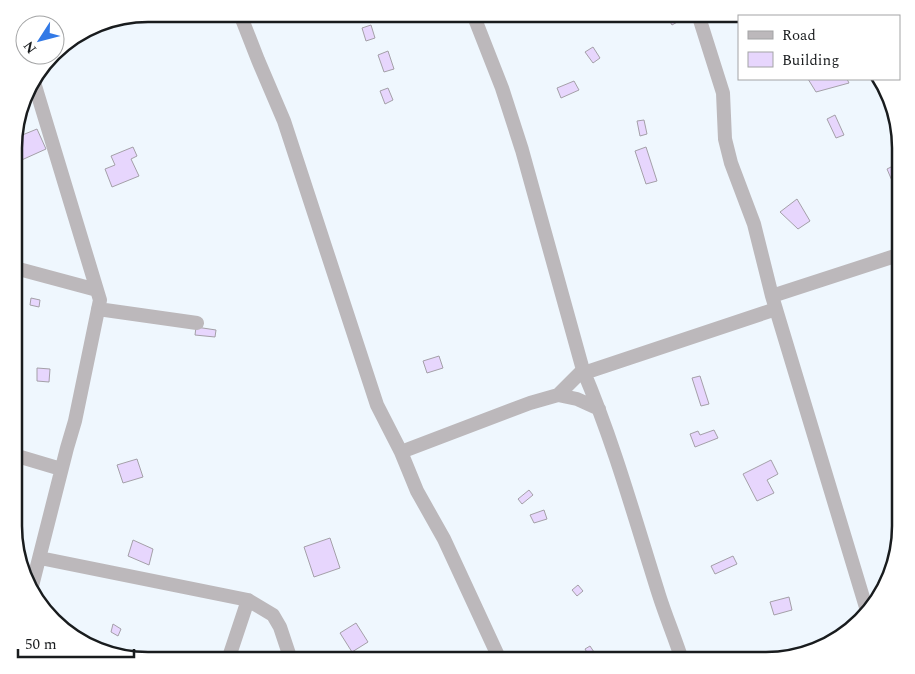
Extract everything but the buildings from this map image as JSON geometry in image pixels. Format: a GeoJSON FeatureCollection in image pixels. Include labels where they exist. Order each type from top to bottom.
{"type":"FeatureCollection","features":[{"type":"Feature","properties":{"kind":"street"},"geometry":{"type":"LineString","coordinates":[[244,23],[284,121],[377,405],[402,452],[417,491],[444,539],[496,652]]}},
{"type":"Feature","properties":{"kind":"street"},"geometry":{"type":"LineString","coordinates":[[477,23],[502,88],[522,150],[583,372],[599,410],[630,500],[659,596],[679,652]]}},
{"type":"Feature","properties":{"kind":"street"},"geometry":{"type":"LineString","coordinates":[[701,23],[723,93],[725,139],[736,178],[754,224],[774,302],[865,604]]}},
{"type":"Feature","properties":{"kind":"street"},"geometry":{"type":"LineString","coordinates":[[34,579],[61,469],[75,422],[100,300],[36,90]]}},
{"type":"Feature","properties":{"kind":"street"},"geometry":{"type":"LineString","coordinates":[[558,395],[583,372],[892,257]]}},
{"type":"Feature","properties":{"kind":"street"},"geometry":{"type":"LineString","coordinates":[[22,270],[97,290]]}},
{"type":"Feature","properties":{"kind":"street"},"geometry":{"type":"LineString","coordinates":[[98,309],[197,323]]}},
{"type":"Feature","properties":{"kind":"street"},"geometry":{"type":"LineString","coordinates":[[402,452],[530,403],[558,395],[576,398],[599,410]]}},
{"type":"Feature","properties":{"kind":"street"},"geometry":{"type":"LineString","coordinates":[[23,458],[61,469]]}},
{"type":"Feature","properties":{"kind":"street"},"geometry":{"type":"LineString","coordinates":[[40,558],[248,600],[273,615],[280,627],[288,651]]}},
{"type":"Feature","properties":{"kind":"street"},"geometry":{"type":"LineString","coordinates":[[231,651],[248,600]]}}]}
